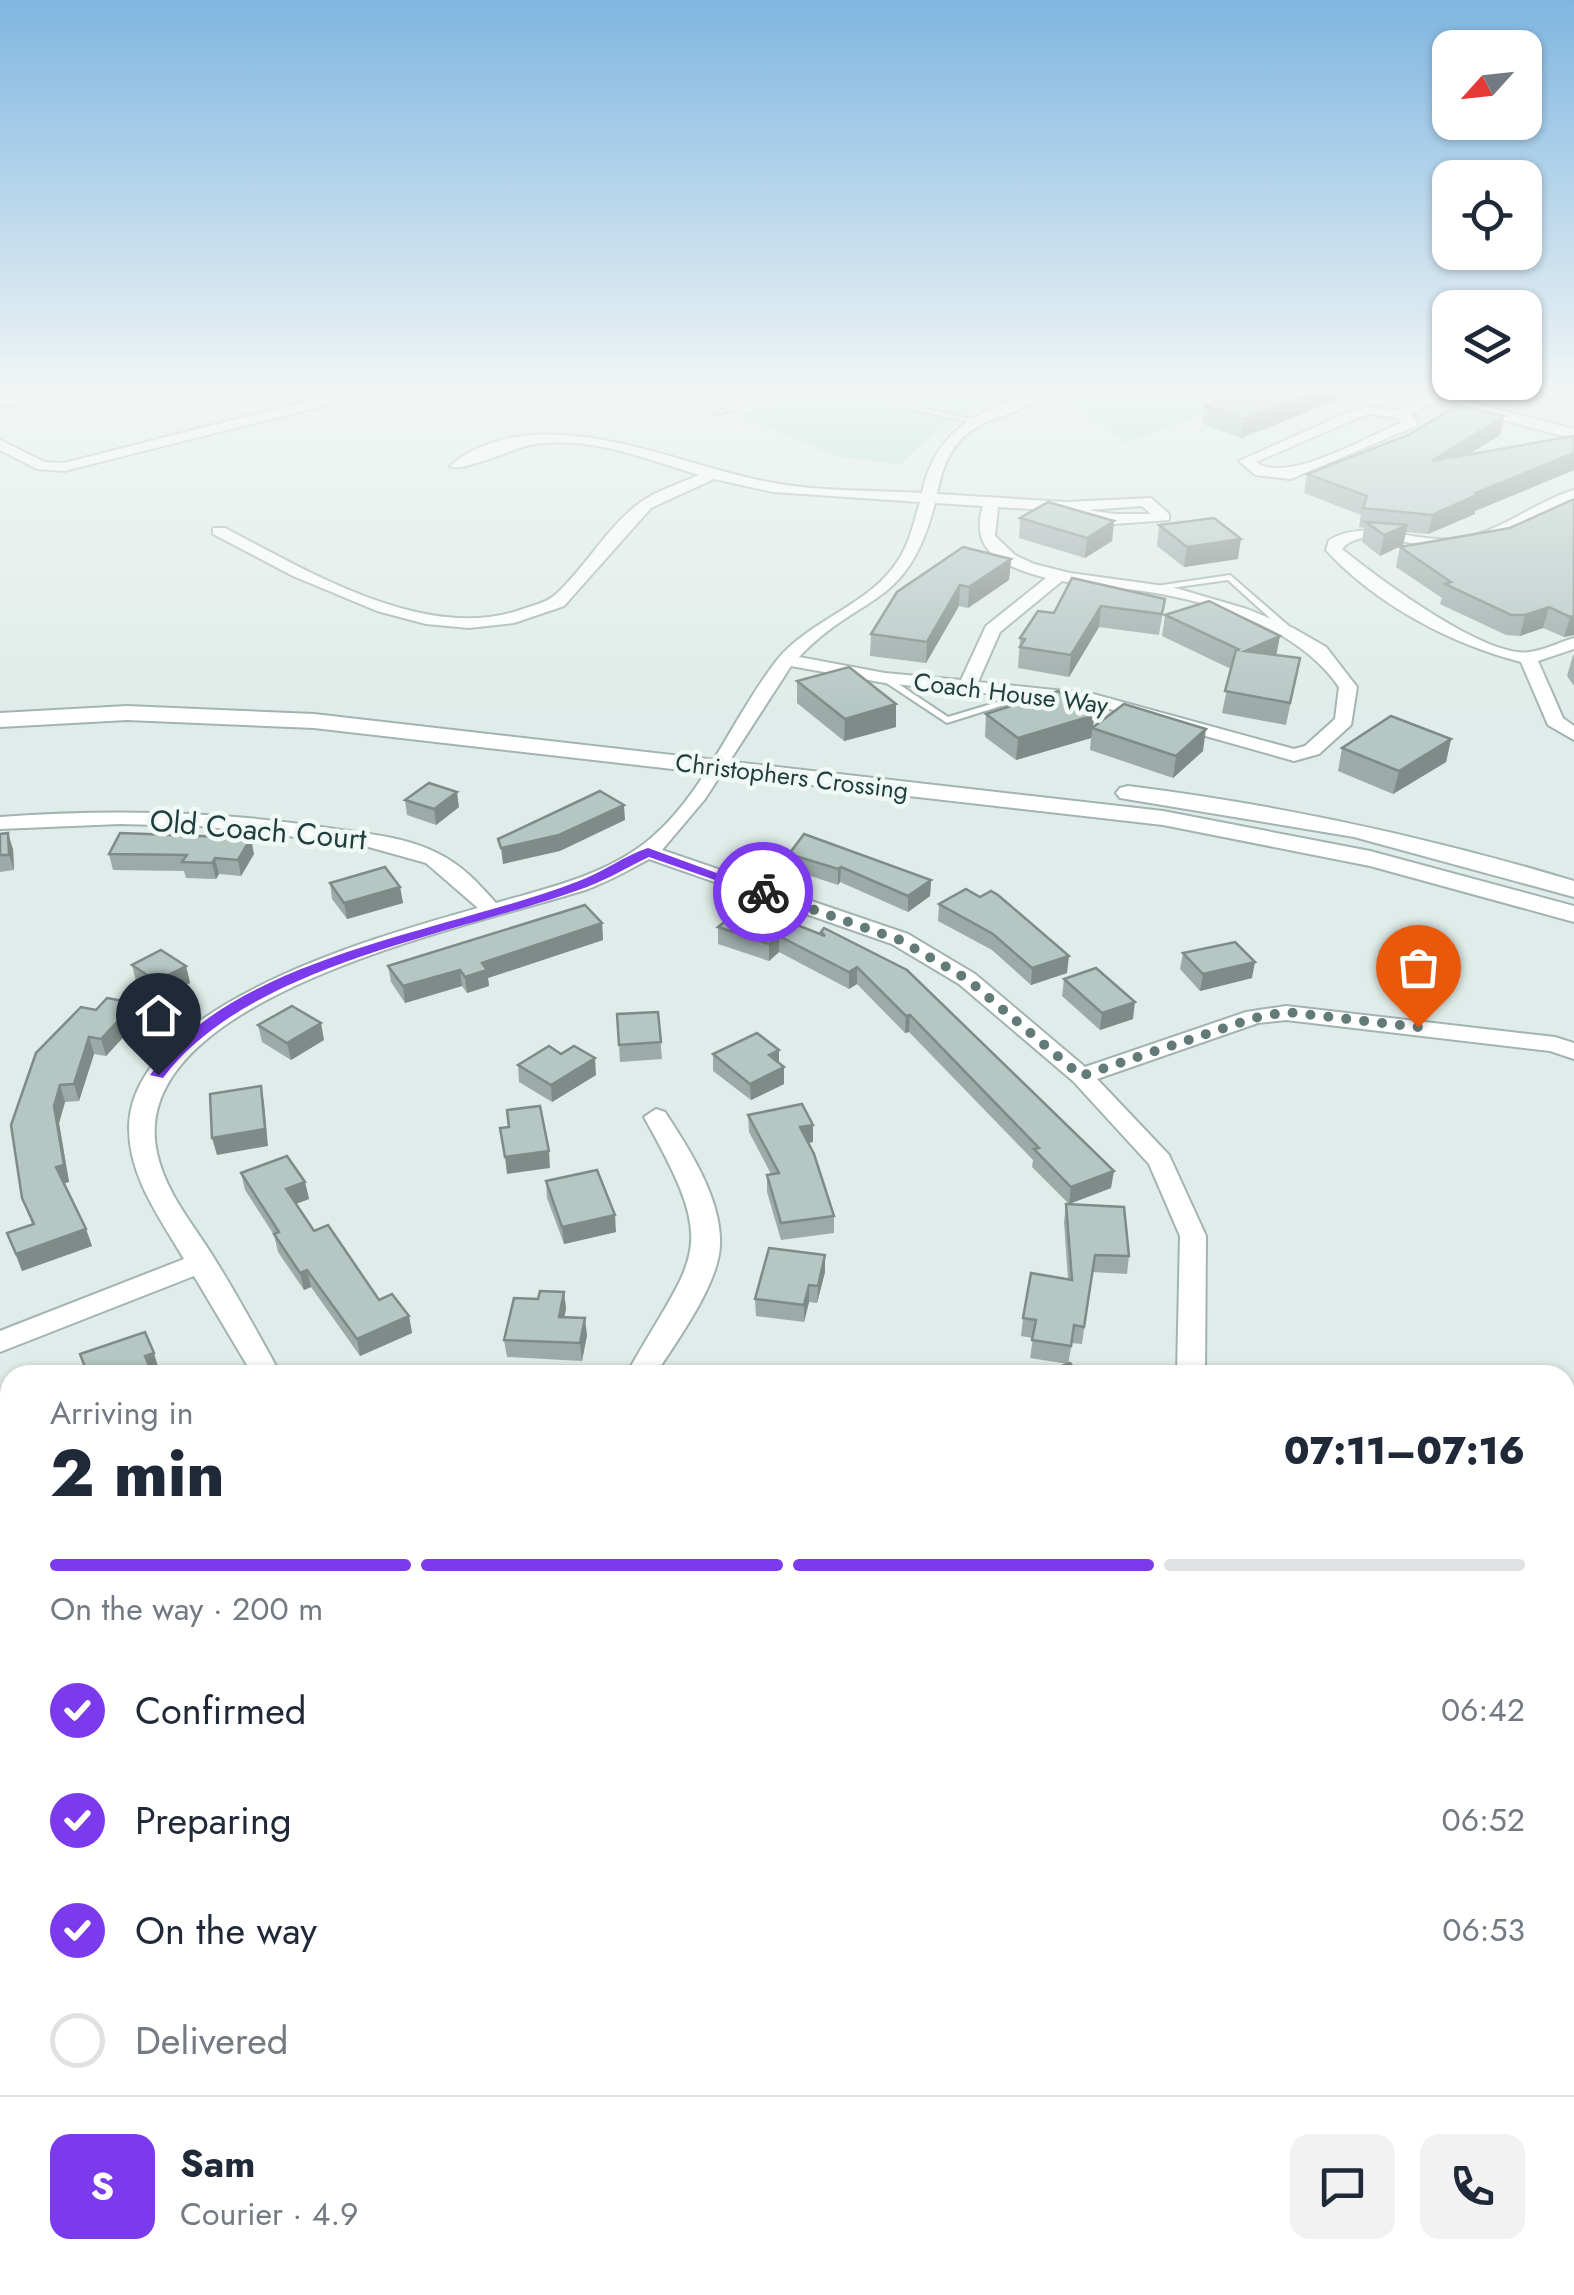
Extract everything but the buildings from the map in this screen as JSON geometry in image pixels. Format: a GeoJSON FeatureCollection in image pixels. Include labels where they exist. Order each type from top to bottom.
{"type":"FeatureCollection","features":[{"type":"Feature","properties":{"kind":"street"},"geometry":{"type":"LineString","coordinates":[[219,531],[359,603],[412,618],[473,622],[527,613],[558,602],[630,519],[663,497]]}},
{"type":"Feature","properties":{"kind":"street"},"geometry":{"type":"LineString","coordinates":[[890,497],[1066,507],[1146,501],[1164,516],[1116,522],[1092,518],[1066,507]]}},
{"type":"Feature","properties":{"kind":"street"},"geometry":{"type":"LineString","coordinates":[[1568,497],[1527,512],[1464,544],[1344,536],[1335,543],[1334,550],[1412,610],[1502,653],[1528,659],[1574,643]]}},
{"type":"Feature","properties":{"kind":"street"},"geometry":{"type":"LineString","coordinates":[[260,1365],[152,1182],[142,1148],[146,1100],[173,1054],[212,1019],[266,990],[585,883],[648,852],[668,832],[786,660],[812,634],[866,602],[897,574],[914,549],[928,500]]}},
{"type":"Feature","properties":{"kind":"street","name":"Coach House Way"},"geometry":{"type":"LineString","coordinates":[[786,660],[885,678],[1093,699],[1294,755],[1312,750],[1344,721],[1348,687],[1322,653],[1287,629],[1156,588],[1060,575],[1017,561],[990,544],[985,532],[992,503]]}},
{"type":"Feature","properties":{"kind":"street"},"geometry":{"type":"LineString","coordinates":[[967,687],[992,630],[1060,575]]}},
{"type":"Feature","properties":{"kind":"street"},"geometry":{"type":"LineString","coordinates":[[1528,659],[1555,721],[1574,734]]}},
{"type":"Feature","properties":{"kind":"street","name":"Christophers Crossing"},"geometry":{"type":"LineString","coordinates":[[0,705],[163,695],[332,704],[1288,838],[1418,867],[1574,914]]}},
{"type":"Feature","properties":{"kind":"street","name":"Christophers Crossing"},"geometry":{"type":"LineString","coordinates":[[0,720],[127,713],[314,722],[720,757],[1252,810],[1422,845],[1574,889]]}},
{"type":"Feature","properties":{"kind":"street","name":"Old Coach Court"},"geometry":{"type":"LineString","coordinates":[[0,822],[204,818],[387,842],[426,856],[460,876],[493,912]]}},
{"type":"Feature","properties":{"kind":"street"},"geometry":{"type":"LineString","coordinates":[[648,852],[900,940],[967,979],[1081,1076],[1160,1161],[1193,1236],[1191,1365]]}},
{"type":"Feature","properties":{"kind":"street"},"geometry":{"type":"LineString","coordinates":[[1081,1076],[1254,1018],[1286,1012],[1556,1044],[1574,1052]]}},
{"type":"Feature","properties":{"kind":"street"},"geometry":{"type":"LineString","coordinates":[[647,1365],[679,1316],[708,1248],[692,1181],[656,1117]]}},
{"type":"Feature","properties":{"kind":"street"},"geometry":{"type":"LineString","coordinates":[[0,1342],[202,1262]]}},
{"type":"Feature","properties":{"kind":"lane"},"geometry":{"type":"LineString","coordinates":[[1156,588],[1230,577],[1287,629]]}},
{"type":"Feature","properties":{"kind":"lane"},"geometry":{"type":"LineString","coordinates":[[885,678],[946,720],[1034,694]]}},
{"type":"Feature","properties":{"kind":"way so far"},"geometry":{"type":"LineString","coordinates":[[763,892],[900,940],[967,979],[1081,1076],[1254,1018],[1286,1012],[1418,1027]]}},
{"type":"Feature","properties":{"kind":"route"},"geometry":{"type":"LineString","coordinates":[[158,1075],[173,1054],[212,1019],[266,990],[342,960],[585,883],[648,852],[763,892]]}}]}
